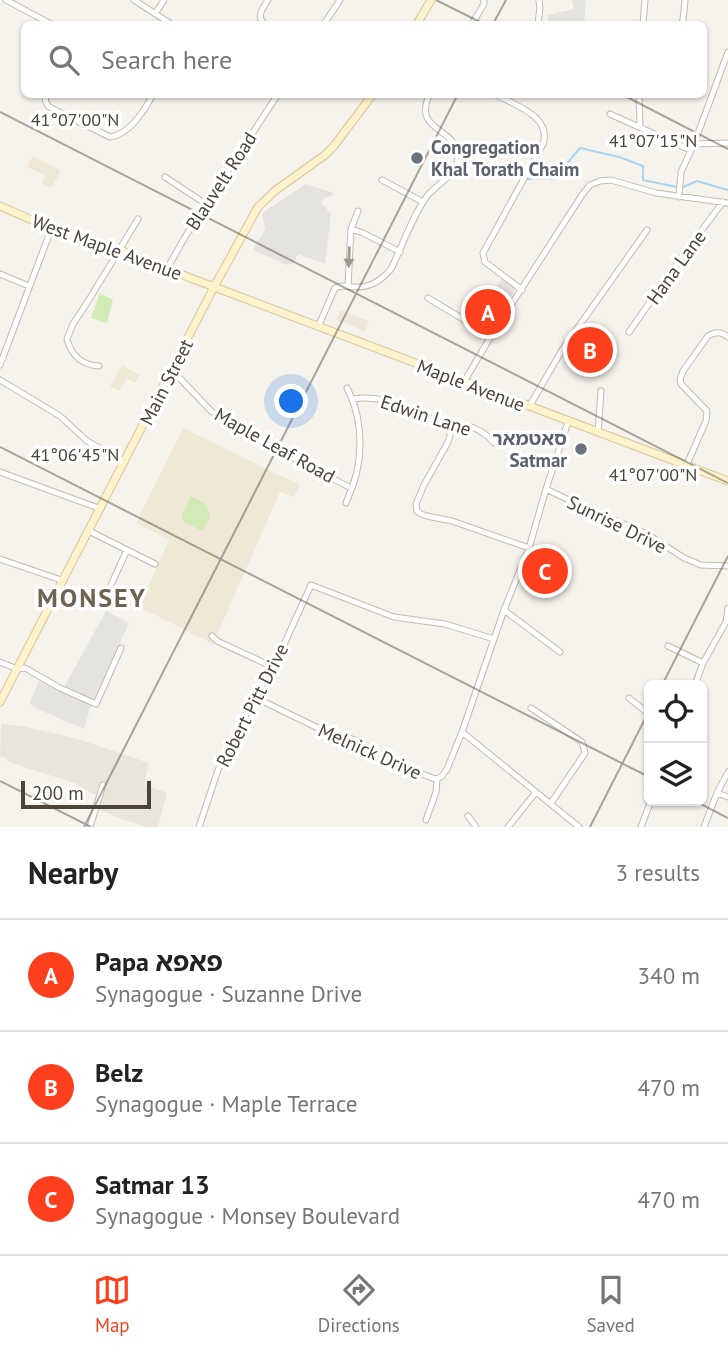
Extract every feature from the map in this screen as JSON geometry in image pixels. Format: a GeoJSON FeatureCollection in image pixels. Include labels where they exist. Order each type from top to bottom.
{"type":"FeatureCollection","features":[{"type":"Feature","properties":{"kind":"street"},"geometry":{"type":"LineString","coordinates":[[6,0],[45,21]]}},
{"type":"Feature","properties":{"kind":"street"},"geometry":{"type":"LineString","coordinates":[[134,0],[167,21]]}},
{"type":"Feature","properties":{"kind":"street"},"geometry":{"type":"LineString","coordinates":[[155,14],[164,0]]}},
{"type":"Feature","properties":{"kind":"street"},"geometry":{"type":"LineString","coordinates":[[262,21],[260,14],[268,0]]}},
{"type":"Feature","properties":{"kind":"street"},"geometry":{"type":"LineString","coordinates":[[326,21],[340,0]]}},
{"type":"Feature","properties":{"kind":"street"},"geometry":{"type":"LineString","coordinates":[[419,21],[431,0]]}},
{"type":"Feature","properties":{"kind":"street"},"geometry":{"type":"LineString","coordinates":[[474,21],[484,0]]}},
{"type":"Feature","properties":{"kind":"street"},"geometry":{"type":"LineString","coordinates":[[538,21],[539,0]]}},
{"type":"Feature","properties":{"kind":"street"},"geometry":{"type":"LineString","coordinates":[[643,21],[645,0]]}},
{"type":"Feature","properties":{"kind":"street"},"geometry":{"type":"LineString","coordinates":[[682,21],[685,0]]}},
{"type":"Feature","properties":{"kind":"street"},"geometry":{"type":"LineString","coordinates":[[680,190],[681,172],[728,52]]}},
{"type":"Feature","properties":{"kind":"street"},"geometry":{"type":"LineString","coordinates":[[46,98],[47,105],[51,108],[110,137],[122,133],[150,98]]}},
{"type":"Feature","properties":{"kind":"street","name":"Blauvelt Road"},"geometry":{"type":"LineString","coordinates":[[167,269],[275,98]]}},
{"type":"Feature","properties":{"kind":"street","name":"Main Street"},"geometry":{"type":"LineString","coordinates":[[0,702],[258,207],[276,190],[325,155],[370,98]]}},
{"type":"Feature","properties":{"kind":"street"},"geometry":{"type":"LineString","coordinates":[[318,327],[333,291],[338,286],[366,286],[377,282],[391,269],[423,202],[454,169],[458,158],[453,141],[428,120],[425,108],[429,98]]}},
{"type":"Feature","properties":{"kind":"street"},"geometry":{"type":"LineString","coordinates":[[502,98],[537,118],[545,134],[536,156],[482,253],[485,262],[522,289]]}},
{"type":"Feature","properties":{"kind":"street"},"geometry":{"type":"LineString","coordinates":[[639,98],[640,127]]}},
{"type":"Feature","properties":{"kind":"street"},"geometry":{"type":"LineString","coordinates":[[610,114],[692,147],[728,143]]}},
{"type":"Feature","properties":{"kind":"street"},"geometry":{"type":"LineString","coordinates":[[165,177],[206,204]]}},
{"type":"Feature","properties":{"kind":"street"},"geometry":{"type":"LineString","coordinates":[[382,180],[423,202]]}},
{"type":"Feature","properties":{"kind":"street"},"geometry":{"type":"LineString","coordinates":[[464,382],[590,185],[611,180],[656,193],[680,190],[726,202]]}},
{"type":"Feature","properties":{"kind":"street","name":"Hana Lane"},"geometry":{"type":"LineString","coordinates":[[629,332],[683,255],[726,202]]}},
{"type":"Feature","properties":{"kind":"street","name":"West Maple Avenue"},"geometry":{"type":"LineString","coordinates":[[0,206],[214,287]]}},
{"type":"Feature","properties":{"kind":"street"},"geometry":{"type":"LineString","coordinates":[[348,286],[351,229],[358,211]]}},
{"type":"Feature","properties":{"kind":"street"},"geometry":{"type":"LineString","coordinates":[[99,366],[86,363],[74,355],[67,339],[72,324],[138,219]]}},
{"type":"Feature","properties":{"kind":"street"},"geometry":{"type":"LineString","coordinates":[[0,365],[52,227]]}},
{"type":"Feature","properties":{"kind":"street"},"geometry":{"type":"LineString","coordinates":[[351,229],[400,252]]}},
{"type":"Feature","properties":{"kind":"street"},"geometry":{"type":"LineString","coordinates":[[529,407],[562,349],[647,230]]}},
{"type":"Feature","properties":{"kind":"street"},"geometry":{"type":"LineString","coordinates":[[0,274],[29,286]]}},
{"type":"Feature","properties":{"kind":"street","name":"Maple Avenue"},"geometry":{"type":"LineString","coordinates":[[214,287],[728,481]]}},
{"type":"Feature","properties":{"kind":"street"},"geometry":{"type":"LineString","coordinates":[[428,298],[491,336]]}},
{"type":"Feature","properties":{"kind":"street"},"geometry":{"type":"LineString","coordinates":[[687,464],[706,421],[707,411],[681,384],[680,379],[708,335],[715,332],[728,337]]}},
{"type":"Feature","properties":{"kind":"street","name":"Maple Leaf Road"},"geometry":{"type":"LineString","coordinates":[[172,370],[211,411],[247,434],[351,488]]}},
{"type":"Feature","properties":{"kind":"street"},"geometry":{"type":"LineString","coordinates":[[0,380],[60,416],[88,441],[125,462]]}},
{"type":"Feature","properties":{"kind":"street"},"geometry":{"type":"LineString","coordinates":[[346,503],[358,469],[360,451],[359,424],[354,399],[347,388]]}},
{"type":"Feature","properties":{"kind":"street"},"geometry":{"type":"LineString","coordinates":[[598,432],[601,391]]}},
{"type":"Feature","properties":{"kind":"street","name":"Edwin Lane"},"geometry":{"type":"LineString","coordinates":[[354,399],[368,397],[386,400],[450,425],[468,426],[489,437],[494,443]]}},
{"type":"Feature","properties":{"kind":"street","name":"Melnick Drive"},"geometry":{"type":"LineString","coordinates":[[254,697],[316,727],[355,740],[408,768],[437,779],[442,776],[462,732],[504,610],[529,548],[568,422]]}},
{"type":"Feature","properties":{"kind":"street"},"geometry":{"type":"LineString","coordinates":[[450,425],[447,444],[424,485],[416,504],[417,511],[529,548]]}},
{"type":"Feature","properties":{"kind":"street"},"geometry":{"type":"LineString","coordinates":[[0,472],[101,509]]}},
{"type":"Feature","properties":{"kind":"street","name":"Sunrise Drive"},"geometry":{"type":"LineString","coordinates":[[546,489],[647,534],[692,562],[728,566]]}},
{"type":"Feature","properties":{"kind":"street"},"geometry":{"type":"LineString","coordinates":[[89,531],[155,564]]}},
{"type":"Feature","properties":{"kind":"street"},"geometry":{"type":"LineString","coordinates":[[105,598],[127,550]]}},
{"type":"Feature","properties":{"kind":"street"},"geometry":{"type":"LineString","coordinates":[[0,559],[64,580]]}},
{"type":"Feature","properties":{"kind":"street","name":"Robert Pitt Drive"},"geometry":{"type":"LineString","coordinates":[[199,827],[218,769],[254,697],[273,667],[311,585],[394,617],[445,624],[494,639]]}},
{"type":"Feature","properties":{"kind":"street"},"geometry":{"type":"LineString","coordinates":[[697,680],[703,663],[726,622],[728,608]]}},
{"type":"Feature","properties":{"kind":"street"},"geometry":{"type":"LineString","coordinates":[[504,610],[559,652]]}},
{"type":"Feature","properties":{"kind":"street"},"geometry":{"type":"LineString","coordinates":[[212,636],[217,641],[273,667]]}},
{"type":"Feature","properties":{"kind":"street"},"geometry":{"type":"LineString","coordinates":[[668,646],[703,663]]}},
{"type":"Feature","properties":{"kind":"street"},"geometry":{"type":"LineString","coordinates":[[0,662],[25,668],[96,704],[121,648]]}},
{"type":"Feature","properties":{"kind":"street"},"geometry":{"type":"LineString","coordinates":[[629,698],[644,710]]}},
{"type":"Feature","properties":{"kind":"street"},"geometry":{"type":"LineString","coordinates":[[531,708],[582,742],[585,752],[551,803]]}},
{"type":"Feature","properties":{"kind":"street"},"geometry":{"type":"LineString","coordinates":[[462,732],[579,827]]}},
{"type":"Feature","properties":{"kind":"street"},"geometry":{"type":"LineString","coordinates":[[704,827],[728,772]]}},
{"type":"Feature","properties":{"kind":"street"},"geometry":{"type":"LineString","coordinates":[[426,820],[436,792],[437,779]]}},
{"type":"Feature","properties":{"kind":"street"},"geometry":{"type":"LineString","coordinates":[[90,827],[103,785]]}},
{"type":"Feature","properties":{"kind":"street"},"geometry":{"type":"LineString","coordinates":[[508,827],[536,792]]}},
{"type":"Feature","properties":{"kind":"street"},"geometry":{"type":"LineString","coordinates":[[717,793],[728,797]]}},
{"type":"Feature","properties":{"kind":"street"},"geometry":{"type":"LineString","coordinates":[[641,827],[649,806]]}},
{"type":"Feature","properties":{"kind":"street"},"geometry":{"type":"LineString","coordinates":[[468,816],[477,827]]}},
{"type":"Feature","properties":{"kind":"shaded area"},"geometry":{"type":"Polygon","coordinates":[[[572,0],[586,0],[584,21],[548,21],[547,15],[574,9],[572,0]]]}},
{"type":"Feature","properties":{"kind":"shaded area"},"geometry":{"type":"Polygon","coordinates":[[[33,156],[61,171],[51,188],[42,184],[45,176],[27,166],[33,156]]]}},
{"type":"Feature","properties":{"kind":"shaded area"},"geometry":{"type":"Polygon","coordinates":[[[306,184],[334,195],[322,199],[331,214],[325,264],[298,254],[294,263],[287,265],[253,250],[265,229],[262,214],[306,184]]]}},
{"type":"Feature","properties":{"kind":"shaded area"},"geometry":{"type":"Polygon","coordinates":[[[502,279],[516,288],[504,308],[489,298],[502,279]]]}},
{"type":"Feature","properties":{"kind":"shaded area"},"geometry":{"type":"Polygon","coordinates":[[[340,310],[369,321],[365,331],[336,320],[340,310]]]}},
{"type":"Feature","properties":{"kind":"shaded area"},"geometry":{"type":"Polygon","coordinates":[[[122,365],[140,375],[135,383],[127,379],[119,391],[110,386],[122,365]]]}},
{"type":"Feature","properties":{"kind":"shaded area"},"geometry":{"type":"Polygon","coordinates":[[[183,428],[300,485],[294,497],[280,492],[213,644],[139,607],[169,540],[136,523],[183,428]]]}},
{"type":"Feature","properties":{"kind":"shaded area"},"geometry":{"type":"Polygon","coordinates":[[[106,611],[129,623],[91,705],[84,729],[33,707],[30,702],[39,681],[62,691],[106,611]]]}},
{"type":"Feature","properties":{"kind":"shaded area"},"geometry":{"type":"Polygon","coordinates":[[[1,724],[78,739],[149,763],[144,784],[167,793],[158,827],[147,827],[92,807],[96,795],[78,784],[0,757],[1,724]]]}},
{"type":"Feature","properties":{"kind":"green space"},"geometry":{"type":"Polygon","coordinates":[[[100,293],[113,300],[107,323],[91,318],[100,293]]]}},
{"type":"Feature","properties":{"kind":"green space"},"geometry":{"type":"Polygon","coordinates":[[[191,496],[207,505],[210,518],[202,531],[183,521],[182,515],[191,496]]]}},
{"type":"Feature","properties":{"kind":"waterway"},"geometry":{"type":"LineString","coordinates":[[527,179],[554,179],[580,148],[643,166],[643,180],[677,187]]}},
{"type":"Feature","properties":{"kind":"waterway"},"geometry":{"type":"LineString","coordinates":[[683,187],[697,181],[728,190]]}},
{"type":"Feature","properties":{"kind":"place","name":"Congregation Khal Torath Chaim"},"geometry":{"type":"Point","coordinates":[417,158]}},
{"type":"Feature","properties":{"kind":"place","name":"Papa פאפא"},"geometry":{"type":"Point","coordinates":[488,312]}},
{"type":"Feature","properties":{"kind":"place","name":"Belz"},"geometry":{"type":"Point","coordinates":[590,350]}},
{"type":"Feature","properties":{"kind":"place","name":"סאטמאר Satmar"},"geometry":{"type":"Point","coordinates":[581,449]}},
{"type":"Feature","properties":{"kind":"place","name":"Satmar 13"},"geometry":{"type":"Point","coordinates":[545,571]}},
{"type":"Feature","properties":{"kind":"district","name":"MONSEY"},"geometry":{"type":"Point","coordinates":[92,597]}}]}
